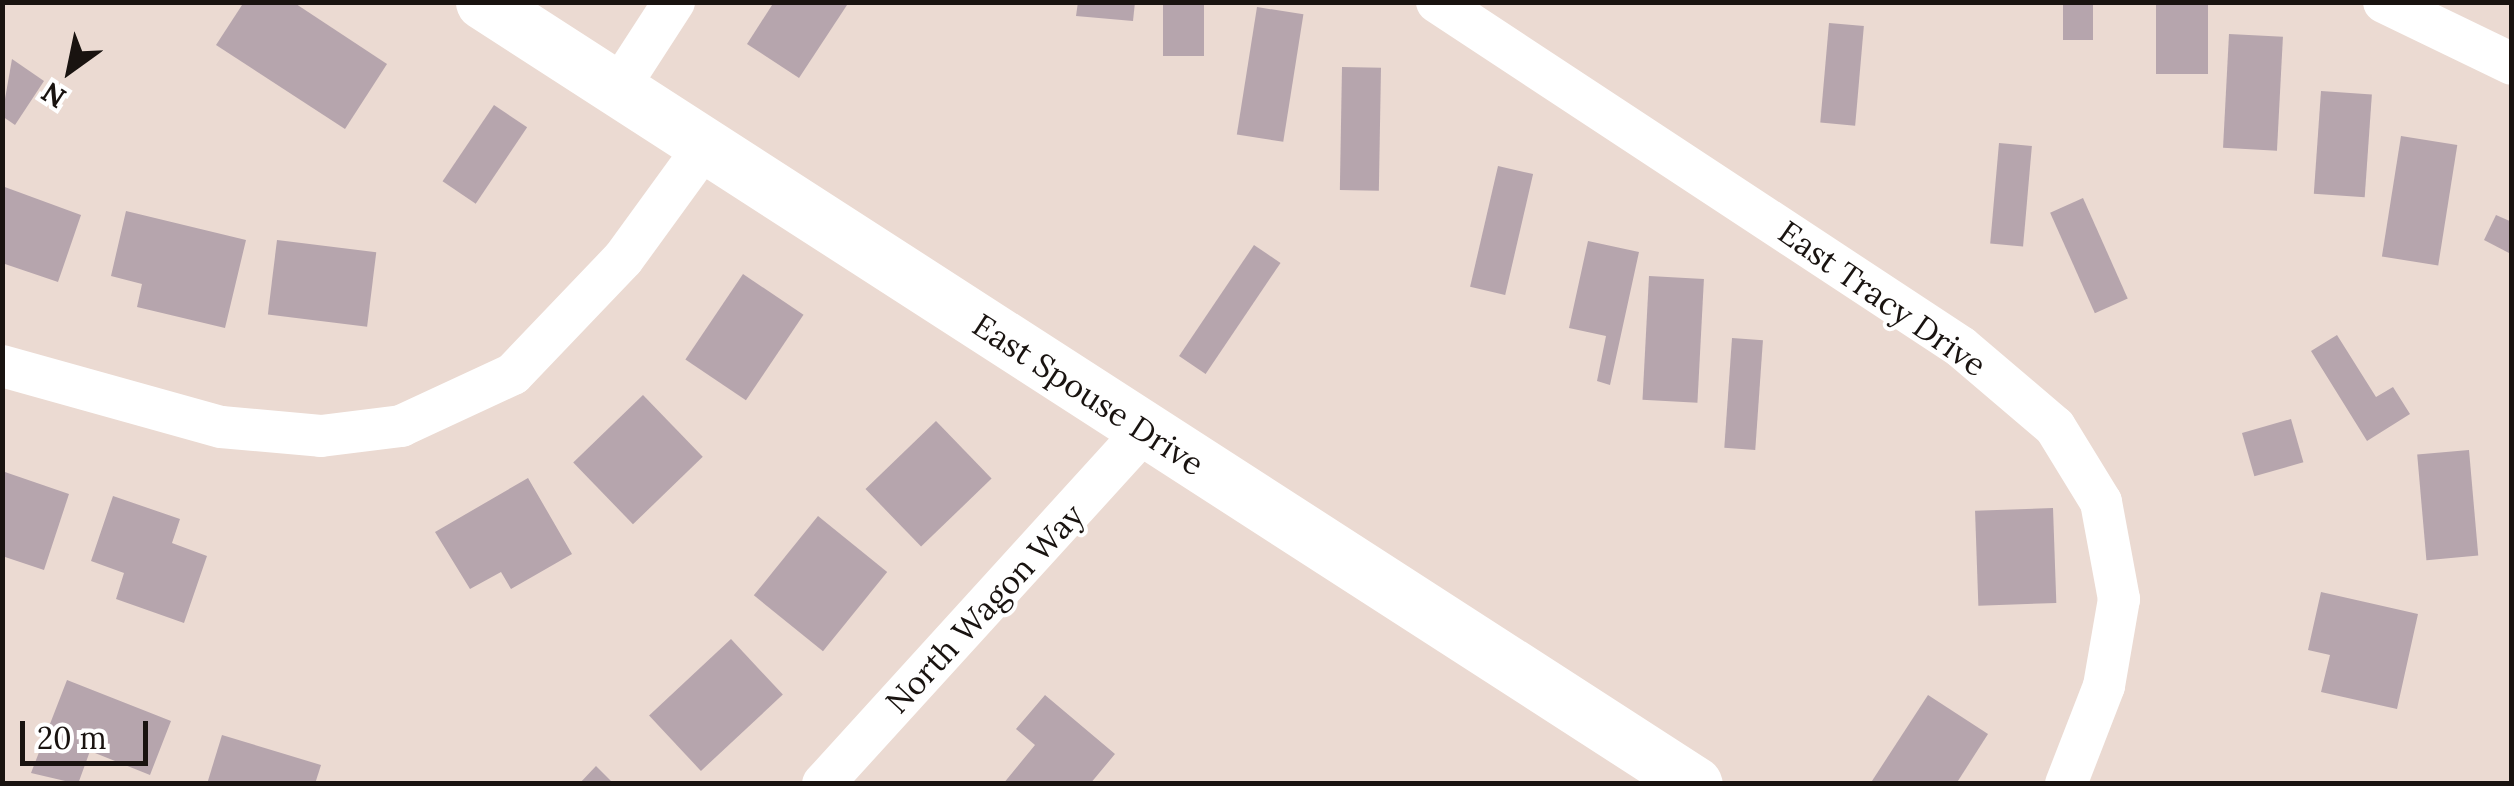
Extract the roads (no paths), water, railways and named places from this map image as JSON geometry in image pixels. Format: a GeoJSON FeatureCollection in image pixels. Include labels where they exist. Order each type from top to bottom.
{"type":"FeatureCollection","features":[{"type":"Feature","properties":{"kind":"street","name":"East Spouse Drive"},"geometry":{"type":"LineString","coordinates":[[484,2],[703,149],[1695,784]]}},
{"type":"Feature","properties":{"kind":"street"},"geometry":{"type":"LineString","coordinates":[[616,90],[674,2]]}},
{"type":"Feature","properties":{"kind":"street","name":"East Tracy Drive"},"geometry":{"type":"LineString","coordinates":[[1437,2],[1961,346],[2054,427],[2101,502],[2118,599],[2104,686],[2066,784]]}},
{"type":"Feature","properties":{"kind":"street"},"geometry":{"type":"LineString","coordinates":[[2384,2],[2512,64]]}},
{"type":"Feature","properties":{"kind":"street"},"geometry":{"type":"LineString","coordinates":[[2,366],[221,427],[320,436],[401,426],[512,374],[623,259],[703,149]]}},
{"type":"Feature","properties":{"kind":"street","name":"North Wagon Way"},"geometry":{"type":"LineString","coordinates":[[823,784],[1144,431]]}}]}
